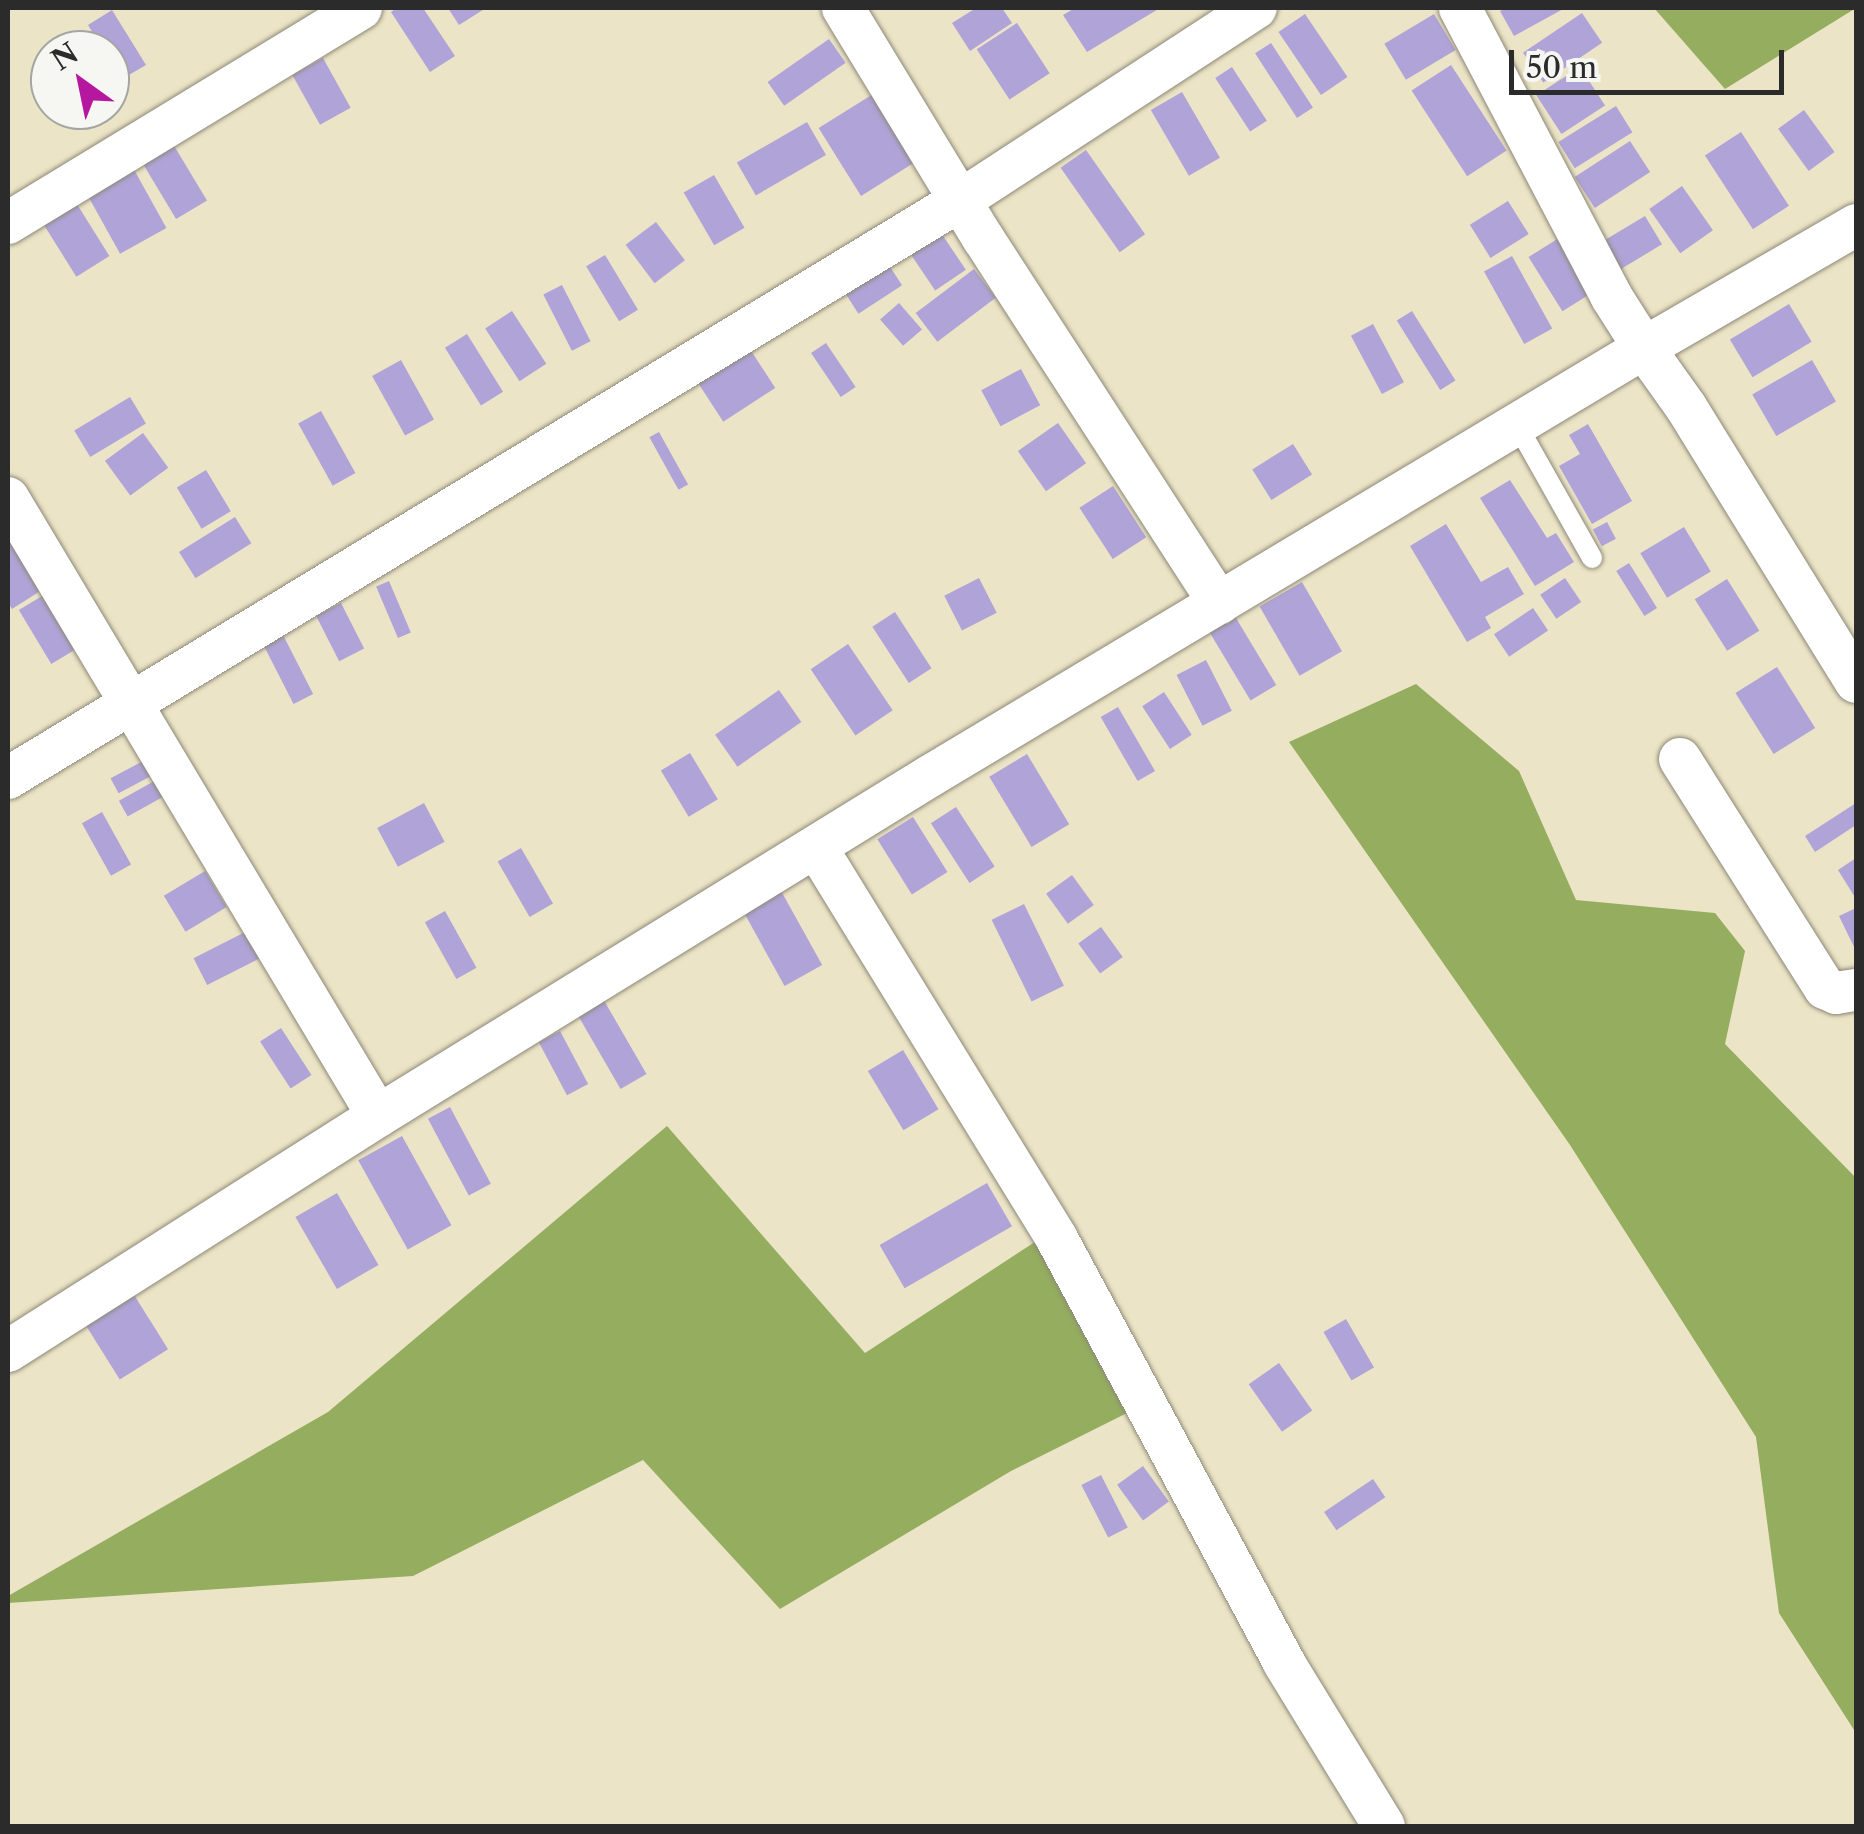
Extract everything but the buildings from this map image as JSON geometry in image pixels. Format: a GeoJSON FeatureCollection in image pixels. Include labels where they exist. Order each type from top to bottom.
{"type":"FeatureCollection","features":[{"type":"Feature","properties":{"kind":"street"},"geometry":{"type":"LineString","coordinates":[[8,223],[361,8]]}},
{"type":"Feature","properties":{"kind":"street"},"geometry":{"type":"LineString","coordinates":[[843,8],[1219,602]]}},
{"type":"Feature","properties":{"kind":"street"},"geometry":{"type":"LineString","coordinates":[[8,778],[132,699],[961,200],[1256,8]]}},
{"type":"Feature","properties":{"kind":"street"},"geometry":{"type":"LineString","coordinates":[[1460,8],[1611,296],[1686,407],[1856,682]]}},
{"type":"Feature","properties":{"kind":"street"},"geometry":{"type":"LineString","coordinates":[[8,1351],[378,1116],[1219,602],[1856,225]]}},
{"type":"Feature","properties":{"kind":"street"},"geometry":{"type":"LineString","coordinates":[[8,498],[132,699],[378,1116]]}},
{"type":"Feature","properties":{"kind":"street"},"geometry":{"type":"LineString","coordinates":[[1680,759],[1825,988],[1836,993],[1856,990]]}},
{"type":"Feature","properties":{"kind":"street"},"geometry":{"type":"LineString","coordinates":[[816,848],[1057,1239],[1284,1663],[1384,1826]]}},
{"type":"Feature","properties":{"kind":"lane"},"geometry":{"type":"LineString","coordinates":[[1516,423],[1592,558]]}},
{"type":"Feature","properties":{"kind":"green space"},"geometry":{"type":"Polygon","coordinates":[[[1654,8],[1856,8],[1725,89],[1654,8]]]}},
{"type":"Feature","properties":{"kind":"green space"},"geometry":{"type":"Polygon","coordinates":[[[1416,684],[1519,771],[1576,900],[1715,913],[1745,951],[1725,1044],[1856,1178],[1856,1733],[1779,1613],[1756,1437],[1570,1145],[1289,742],[1416,684]]]}},
{"type":"Feature","properties":{"kind":"green space"},"geometry":{"type":"Polygon","coordinates":[[[667,1126],[865,1353],[1038,1240],[1145,1404],[1011,1471],[780,1609],[643,1460],[413,1576],[8,1603],[8,1596],[328,1412],[667,1126]]]}}]}
